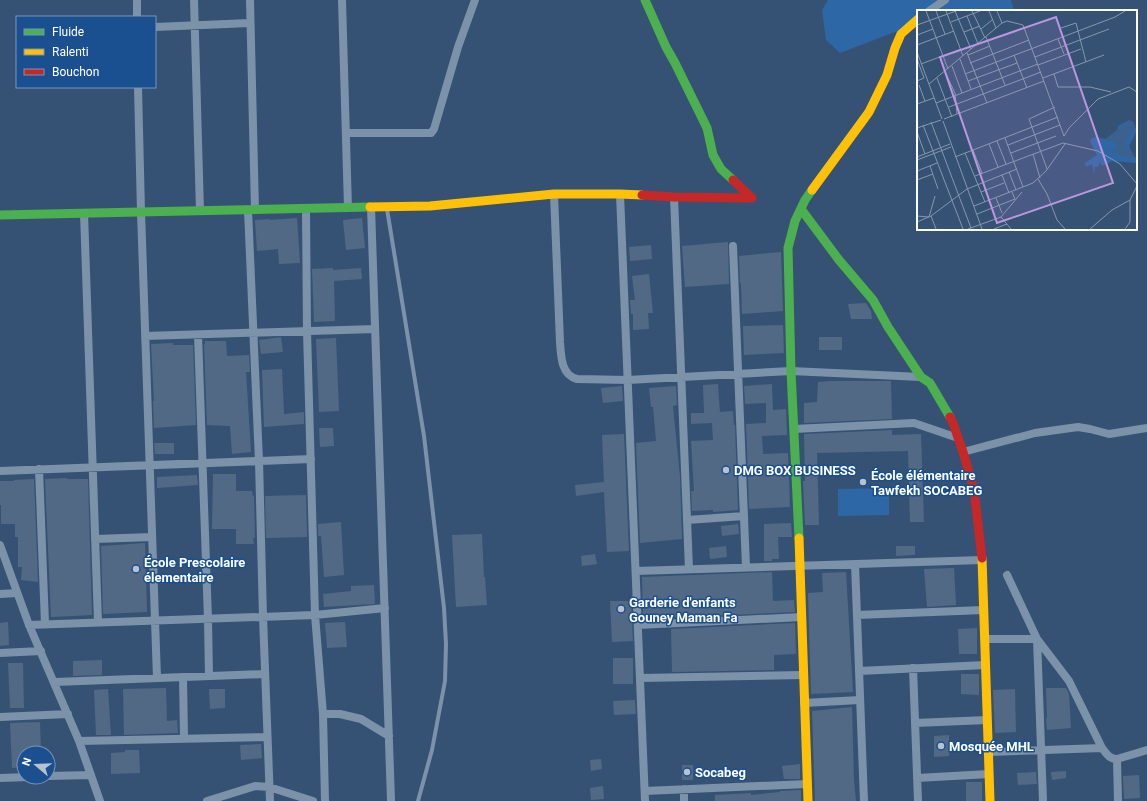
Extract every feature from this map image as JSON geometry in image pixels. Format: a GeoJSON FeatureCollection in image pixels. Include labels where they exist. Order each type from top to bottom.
{"type":"FeatureCollection","features":[{"type":"Feature","properties":{"kind":"street"},"geometry":{"type":"LineString","coordinates":[[137,0],[137,16]]}},
{"type":"Feature","properties":{"kind":"street"},"geometry":{"type":"LineString","coordinates":[[194,0],[200,211]]}},
{"type":"Feature","properties":{"kind":"street"},"geometry":{"type":"LineString","coordinates":[[250,0],[253,333],[259,461],[270,801]]}},
{"type":"Feature","properties":{"kind":"street"},"geometry":{"type":"LineString","coordinates":[[342,0],[348,208]]}},
{"type":"Feature","properties":{"kind":"street"},"geometry":{"type":"LineString","coordinates":[[346,133],[431,133],[434,129],[458,47],[475,0]]}},
{"type":"Feature","properties":{"kind":"street"},"geometry":{"type":"LineString","coordinates":[[0,215],[430,206],[554,194],[620,194],[674,197],[752,198],[721,168],[713,155],[707,128],[676,63],[666,47],[645,0]]}},
{"type":"Feature","properties":{"kind":"street"},"geometry":{"type":"LineString","coordinates":[[930,10],[945,0]]}},
{"type":"Feature","properties":{"kind":"street"},"geometry":{"type":"LineString","coordinates":[[808,801],[800,566],[791,371],[788,248],[795,221],[805,200],[869,112],[887,75],[901,34],[917,20]]}},
{"type":"Feature","properties":{"kind":"street"},"geometry":{"type":"LineString","coordinates":[[156,27],[250,23]]}},
{"type":"Feature","properties":{"kind":"street"},"geometry":{"type":"LineString","coordinates":[[138,88],[157,678]]}},
{"type":"Feature","properties":{"kind":"street"},"geometry":{"type":"LineString","coordinates":[[554,194],[562,363],[572,378],[628,380],[791,371],[922,377]]}},
{"type":"Feature","properties":{"kind":"street"},"geometry":{"type":"LineString","coordinates":[[620,194],[645,801]]}},
{"type":"Feature","properties":{"kind":"street"},"geometry":{"type":"LineString","coordinates":[[674,197],[689,569]]}},
{"type":"Feature","properties":{"kind":"street"},"geometry":{"type":"LineString","coordinates":[[371,207],[391,801]]}},
{"type":"Feature","properties":{"kind":"street"},"geometry":{"type":"LineString","coordinates":[[306,209],[307,331],[315,615],[323,714],[325,801]]}},
{"type":"Feature","properties":{"kind":"street"},"geometry":{"type":"LineString","coordinates":[[801,209],[839,260],[873,300],[888,327],[922,377],[930,383],[953,423],[958,438],[974,490],[982,560],[990,801]]}},
{"type":"Feature","properties":{"kind":"street"},"geometry":{"type":"LineString","coordinates":[[84,213],[98,622]]}},
{"type":"Feature","properties":{"kind":"street"},"geometry":{"type":"LineString","coordinates":[[733,246],[746,567]]}},
{"type":"Feature","properties":{"kind":"street"},"geometry":{"type":"LineString","coordinates":[[145,336],[375,329]]}},
{"type":"Feature","properties":{"kind":"street"},"geometry":{"type":"LineString","coordinates":[[198,335],[209,676]]}},
{"type":"Feature","properties":{"kind":"street"},"geometry":{"type":"LineString","coordinates":[[794,429],[914,423],[958,438]]}},
{"type":"Feature","properties":{"kind":"street"},"geometry":{"type":"LineString","coordinates":[[962,452],[1035,433],[1078,427],[1109,434],[1147,428]]}},
{"type":"Feature","properties":{"kind":"street"},"geometry":{"type":"LineString","coordinates":[[0,471],[311,459]]}},
{"type":"Feature","properties":{"kind":"street"},"geometry":{"type":"LineString","coordinates":[[39,470],[45,624]]}},
{"type":"Feature","properties":{"kind":"street"},"geometry":{"type":"LineString","coordinates":[[687,520],[744,516]]}},
{"type":"Feature","properties":{"kind":"street"},"geometry":{"type":"LineString","coordinates":[[95,539],[152,537]]}},
{"type":"Feature","properties":{"kind":"street"},"geometry":{"type":"LineString","coordinates":[[0,545],[29,625],[79,740],[100,801]]}},
{"type":"Feature","properties":{"kind":"street"},"geometry":{"type":"LineString","coordinates":[[636,571],[982,560]]}},
{"type":"Feature","properties":{"kind":"street"},"geometry":{"type":"LineString","coordinates":[[855,564],[864,801]]}},
{"type":"Feature","properties":{"kind":"street"},"geometry":{"type":"LineString","coordinates":[[1007,575],[1037,639],[1069,681],[1102,748],[1109,757],[1117,760],[1147,750]]}},
{"type":"Feature","properties":{"kind":"street"},"geometry":{"type":"LineString","coordinates":[[0,594],[17,593]]}},
{"type":"Feature","properties":{"kind":"street"},"geometry":{"type":"LineString","coordinates":[[29,625],[315,615],[385,608]]}},
{"type":"Feature","properties":{"kind":"street"},"geometry":{"type":"LineString","coordinates":[[857,615],[984,610]]}},
{"type":"Feature","properties":{"kind":"street"},"geometry":{"type":"LineString","coordinates":[[638,625],[802,618]]}},
{"type":"Feature","properties":{"kind":"street"},"geometry":{"type":"LineString","coordinates":[[985,639],[1037,639]]}},
{"type":"Feature","properties":{"kind":"street"},"geometry":{"type":"LineString","coordinates":[[1037,639],[1043,801]]}},
{"type":"Feature","properties":{"kind":"street"},"geometry":{"type":"LineString","coordinates":[[0,653],[41,652]]}},
{"type":"Feature","properties":{"kind":"street"},"geometry":{"type":"LineString","coordinates":[[859,671],[985,665]]}},
{"type":"Feature","properties":{"kind":"street"},"geometry":{"type":"LineString","coordinates":[[913,668],[918,801]]}},
{"type":"Feature","properties":{"kind":"street"},"geometry":{"type":"LineString","coordinates":[[55,682],[265,674]]}},
{"type":"Feature","properties":{"kind":"street"},"geometry":{"type":"LineString","coordinates":[[640,678],[803,674]]}},
{"type":"Feature","properties":{"kind":"street"},"geometry":{"type":"LineString","coordinates":[[182,678],[184,738]]}},
{"type":"Feature","properties":{"kind":"street"},"geometry":{"type":"LineString","coordinates":[[804,703],[860,700]]}},
{"type":"Feature","properties":{"kind":"street"},"geometry":{"type":"LineString","coordinates":[[0,717],[68,714]]}},
{"type":"Feature","properties":{"kind":"street"},"geometry":{"type":"LineString","coordinates":[[323,714],[340,714],[361,719],[389,736]]}},
{"type":"Feature","properties":{"kind":"street"},"geometry":{"type":"LineString","coordinates":[[915,723],[987,720]]}},
{"type":"Feature","properties":{"kind":"street"},"geometry":{"type":"LineString","coordinates":[[79,740],[267,736]]}},
{"type":"Feature","properties":{"kind":"street"},"geometry":{"type":"LineString","coordinates":[[988,752],[1102,748]]}},
{"type":"Feature","properties":{"kind":"street"},"geometry":{"type":"LineString","coordinates":[[1117,760],[1118,801]]}},
{"type":"Feature","properties":{"kind":"street"},"geometry":{"type":"LineString","coordinates":[[917,778],[989,774]]}},
{"type":"Feature","properties":{"kind":"street"},"geometry":{"type":"LineString","coordinates":[[56,776],[91,775]]}},
{"type":"Feature","properties":{"kind":"street"},"geometry":{"type":"LineString","coordinates":[[0,778],[16,777]]}},
{"type":"Feature","properties":{"kind":"street"},"geometry":{"type":"LineString","coordinates":[[645,791],[807,784]]}},
{"type":"Feature","properties":{"kind":"street"},"geometry":{"type":"LineString","coordinates":[[207,801],[255,786],[269,787],[313,801]]}},
{"type":"Feature","properties":{"kind":"street"},"geometry":{"type":"LineString","coordinates":[[684,789],[684,801]]}},
{"type":"Feature","properties":{"kind":"lane"},"geometry":{"type":"LineString","coordinates":[[387,207],[424,436],[445,622],[445,681],[432,750],[418,801]]}},
{"type":"Feature","properties":{"kind":"shaded area"},"geometry":{"type":"Polygon","coordinates":[[[828,0],[1011,0],[1014,10],[917,10],[917,28],[895,32],[840,53],[826,40],[822,10],[828,0]]]}},
{"type":"Feature","properties":{"kind":"shaded area"},"geometry":{"type":"Polygon","coordinates":[[[889,488],[889,515],[838,516],[838,489],[889,488]]]}},
{"type":"Feature","properties":{"kind":"building"},"geometry":{"type":"Polygon","coordinates":[[[297,218],[300,263],[279,264],[278,249],[257,251],[255,220],[297,218]]]}},
{"type":"Feature","properties":{"kind":"building"},"geometry":{"type":"Polygon","coordinates":[[[362,218],[365,248],[346,250],[343,220],[362,218]]]}},
{"type":"Feature","properties":{"kind":"building"},"geometry":{"type":"Polygon","coordinates":[[[728,242],[729,284],[685,287],[682,246],[728,242]]]}},
{"type":"Feature","properties":{"kind":"building"},"geometry":{"type":"Polygon","coordinates":[[[651,245],[652,259],[630,261],[629,247],[651,245]]]}},
{"type":"Feature","properties":{"kind":"building"},"geometry":{"type":"Polygon","coordinates":[[[781,252],[783,311],[742,314],[739,256],[781,252]]]}},
{"type":"Feature","properties":{"kind":"building"},"geometry":{"type":"Polygon","coordinates":[[[333,268],[333,270],[361,268],[362,279],[334,281],[335,321],[314,322],[312,269],[333,268]]]}},
{"type":"Feature","properties":{"kind":"building"},"geometry":{"type":"Polygon","coordinates":[[[649,274],[653,313],[648,313],[649,329],[633,330],[633,314],[631,314],[630,300],[635,300],[632,276],[649,274]]]}},
{"type":"Feature","properties":{"kind":"building"},"geometry":{"type":"Polygon","coordinates":[[[866,303],[871,311],[872,319],[851,319],[848,304],[866,303]]]}},
{"type":"Feature","properties":{"kind":"building"},"geometry":{"type":"Polygon","coordinates":[[[783,325],[784,353],[744,355],[743,326],[783,325]]]}},
{"type":"Feature","properties":{"kind":"building"},"geometry":{"type":"Polygon","coordinates":[[[281,337],[283,352],[261,354],[259,340],[281,337]]]}},
{"type":"Feature","properties":{"kind":"building"},"geometry":{"type":"Polygon","coordinates":[[[819,337],[842,337],[842,350],[819,350],[819,337]]]}},
{"type":"Feature","properties":{"kind":"building"},"geometry":{"type":"Polygon","coordinates":[[[336,338],[339,411],[319,412],[316,339],[336,338]]]}},
{"type":"Feature","properties":{"kind":"building"},"geometry":{"type":"Polygon","coordinates":[[[205,341],[226,341],[227,356],[249,355],[250,372],[246,372],[251,452],[232,454],[230,426],[207,425],[205,341]]]}},
{"type":"Feature","properties":{"kind":"building"},"geometry":{"type":"Polygon","coordinates":[[[173,343],[173,345],[193,345],[196,425],[154,428],[151,344],[173,343]]]}},
{"type":"Feature","properties":{"kind":"building"},"geometry":{"type":"Polygon","coordinates":[[[282,369],[284,414],[304,412],[304,424],[264,427],[262,370],[282,369]]]}},
{"type":"Feature","properties":{"kind":"building"},"geometry":{"type":"Polygon","coordinates":[[[891,381],[892,419],[804,423],[804,403],[817,402],[818,382],[891,381]]]}},
{"type":"Feature","properties":{"kind":"building"},"geometry":{"type":"Polygon","coordinates":[[[718,384],[720,412],[733,411],[735,425],[738,510],[713,512],[713,510],[692,511],[691,491],[694,491],[691,441],[713,440],[712,423],[691,424],[691,413],[704,413],[703,385],[718,384]]]}},
{"type":"Feature","properties":{"kind":"building"},"geometry":{"type":"Polygon","coordinates":[[[772,384],[773,410],[786,409],[787,435],[762,436],[763,454],[788,453],[790,507],[749,509],[746,424],[766,423],[766,403],[745,404],[744,386],[772,384]]]}},
{"type":"Feature","properties":{"kind":"building"},"geometry":{"type":"Polygon","coordinates":[[[622,386],[623,401],[603,403],[601,388],[622,386]]]}},
{"type":"Feature","properties":{"kind":"building"},"geometry":{"type":"Polygon","coordinates":[[[676,386],[677,405],[673,406],[680,477],[682,539],[640,543],[636,443],[656,441],[653,407],[651,407],[649,388],[676,386]]]}},
{"type":"Feature","properties":{"kind":"building"},"geometry":{"type":"Polygon","coordinates":[[[319,428],[333,428],[334,446],[320,447],[319,428]]]}},
{"type":"Feature","properties":{"kind":"building"},"geometry":{"type":"Polygon","coordinates":[[[892,430],[892,435],[921,434],[924,522],[910,522],[908,451],[817,453],[819,525],[805,525],[803,481],[805,481],[804,434],[892,430]]]}},
{"type":"Feature","properties":{"kind":"building"},"geometry":{"type":"Polygon","coordinates":[[[624,434],[629,551],[607,552],[604,492],[576,496],[575,485],[604,482],[602,435],[624,434]]]}},
{"type":"Feature","properties":{"kind":"building"},"geometry":{"type":"Polygon","coordinates":[[[154,443],[174,443],[174,454],[155,454],[154,443]]]}},
{"type":"Feature","properties":{"kind":"building"},"geometry":{"type":"Polygon","coordinates":[[[213,474],[236,474],[236,491],[252,491],[254,496],[254,544],[236,544],[236,529],[212,529],[213,474]]]}},
{"type":"Feature","properties":{"kind":"building"},"geometry":{"type":"Polygon","coordinates":[[[197,475],[198,485],[157,488],[157,477],[197,475]]]}},
{"type":"Feature","properties":{"kind":"building"},"geometry":{"type":"Polygon","coordinates":[[[34,479],[38,582],[21,580],[22,567],[18,567],[18,537],[15,537],[15,524],[1,524],[0,505],[0,481],[34,479]]]}},
{"type":"Feature","properties":{"kind":"building"},"geometry":{"type":"Polygon","coordinates":[[[45,479],[88,479],[92,615],[51,617],[45,479]]]}},
{"type":"Feature","properties":{"kind":"building"},"geometry":{"type":"Polygon","coordinates":[[[306,495],[307,537],[266,538],[265,496],[306,495]]]}},
{"type":"Feature","properties":{"kind":"building"},"geometry":{"type":"Polygon","coordinates":[[[341,522],[344,575],[324,577],[321,536],[318,536],[318,524],[341,522]]]}},
{"type":"Feature","properties":{"kind":"building"},"geometry":{"type":"Polygon","coordinates":[[[791,523],[792,537],[778,537],[779,559],[764,561],[764,524],[791,523]]]}},
{"type":"Feature","properties":{"kind":"building"},"geometry":{"type":"Polygon","coordinates":[[[738,524],[739,534],[722,536],[721,526],[738,524]]]}},
{"type":"Feature","properties":{"kind":"building"},"geometry":{"type":"Polygon","coordinates":[[[482,534],[487,605],[456,607],[452,535],[482,534]]]}},
{"type":"Feature","properties":{"kind":"building"},"geometry":{"type":"Polygon","coordinates":[[[145,543],[147,612],[103,614],[101,546],[145,543]]]}},
{"type":"Feature","properties":{"kind":"building"},"geometry":{"type":"Polygon","coordinates":[[[726,546],[727,557],[710,559],[709,548],[726,546]]]}},
{"type":"Feature","properties":{"kind":"building"},"geometry":{"type":"Polygon","coordinates":[[[896,546],[915,546],[915,555],[896,556],[896,546]]]}},
{"type":"Feature","properties":{"kind":"building"},"geometry":{"type":"Polygon","coordinates":[[[595,554],[597,564],[582,566],[581,556],[595,554]]]}},
{"type":"Feature","properties":{"kind":"building"},"geometry":{"type":"Polygon","coordinates":[[[954,568],[956,605],[927,607],[924,569],[954,568]]]}},
{"type":"Feature","properties":{"kind":"building"},"geometry":{"type":"Polygon","coordinates":[[[772,572],[773,601],[794,600],[795,612],[643,619],[642,577],[772,572]]]}},
{"type":"Feature","properties":{"kind":"building"},"geometry":{"type":"Polygon","coordinates":[[[846,572],[853,692],[811,694],[808,593],[823,592],[822,573],[846,572]]]}},
{"type":"Feature","properties":{"kind":"building"},"geometry":{"type":"Polygon","coordinates":[[[374,585],[375,604],[324,607],[323,594],[351,591],[351,586],[374,585]]]}},
{"type":"Feature","properties":{"kind":"building"},"geometry":{"type":"Polygon","coordinates":[[[610,601],[631,601],[633,641],[612,642],[610,601]]]}},
{"type":"Feature","properties":{"kind":"building"},"geometry":{"type":"Polygon","coordinates":[[[8,622],[9,645],[0,646],[0,623],[8,622]]]}},
{"type":"Feature","properties":{"kind":"building"},"geometry":{"type":"Polygon","coordinates":[[[345,622],[347,647],[327,648],[325,623],[345,622]]]}},
{"type":"Feature","properties":{"kind":"building"},"geometry":{"type":"Polygon","coordinates":[[[795,623],[796,654],[774,655],[774,670],[672,672],[671,629],[795,623]]]}},
{"type":"Feature","properties":{"kind":"building"},"geometry":{"type":"Polygon","coordinates":[[[977,628],[977,654],[959,654],[958,629],[977,628]]]}},
{"type":"Feature","properties":{"kind":"building"},"geometry":{"type":"Polygon","coordinates":[[[613,658],[633,658],[633,684],[613,684],[613,658]]]}},
{"type":"Feature","properties":{"kind":"building"},"geometry":{"type":"Polygon","coordinates":[[[102,660],[102,675],[73,676],[73,661],[102,660]]]}},
{"type":"Feature","properties":{"kind":"building"},"geometry":{"type":"Polygon","coordinates":[[[8,663],[23,663],[24,708],[10,708],[8,663]]]}},
{"type":"Feature","properties":{"kind":"building"},"geometry":{"type":"Polygon","coordinates":[[[961,674],[979,674],[979,695],[961,694],[961,674]]]}},
{"type":"Feature","properties":{"kind":"building"},"geometry":{"type":"Polygon","coordinates":[[[166,688],[167,721],[177,720],[178,733],[124,735],[123,689],[166,688]]]}},
{"type":"Feature","properties":{"kind":"building"},"geometry":{"type":"Polygon","coordinates":[[[1046,688],[1066,688],[1069,694],[1071,728],[1047,730],[1046,688]]]}},
{"type":"Feature","properties":{"kind":"building"},"geometry":{"type":"Polygon","coordinates":[[[108,689],[111,735],[96,735],[94,690],[108,689]]]}},
{"type":"Feature","properties":{"kind":"building"},"geometry":{"type":"Polygon","coordinates":[[[209,689],[225,689],[225,708],[210,709],[209,689]]]}},
{"type":"Feature","properties":{"kind":"building"},"geometry":{"type":"Polygon","coordinates":[[[1015,689],[1016,732],[995,733],[993,690],[1015,689]]]}},
{"type":"Feature","properties":{"kind":"building"},"geometry":{"type":"Polygon","coordinates":[[[635,700],[636,714],[614,715],[613,701],[635,700]]]}},
{"type":"Feature","properties":{"kind":"building"},"geometry":{"type":"Polygon","coordinates":[[[852,707],[856,801],[815,801],[812,711],[852,707]]]}},
{"type":"Feature","properties":{"kind":"building"},"geometry":{"type":"Polygon","coordinates":[[[40,722],[41,745],[16,745],[16,768],[12,768],[10,723],[40,722]]]}},
{"type":"Feature","properties":{"kind":"building","name":"Mosquée MHL"},"geometry":{"type":"Polygon","coordinates":[[[949,735],[949,756],[934,757],[934,736],[949,735]]]}},
{"type":"Feature","properties":{"kind":"building"},"geometry":{"type":"Polygon","coordinates":[[[261,744],[262,758],[241,760],[240,745],[261,744]]]}},
{"type":"Feature","properties":{"kind":"building"},"geometry":{"type":"Polygon","coordinates":[[[125,750],[139,750],[140,773],[111,774],[111,753],[125,752],[125,750]]]}},
{"type":"Feature","properties":{"kind":"building"},"geometry":{"type":"Polygon","coordinates":[[[601,759],[602,769],[591,771],[590,760],[601,759]]]}},
{"type":"Feature","properties":{"kind":"building"},"geometry":{"type":"Polygon","coordinates":[[[800,764],[800,779],[784,779],[782,766],[800,764]]]}},
{"type":"Feature","properties":{"kind":"building","name":"Socabeg"},"geometry":{"type":"Polygon","coordinates":[[[682,765],[693,765],[693,780],[682,780],[682,765]]]}},
{"type":"Feature","properties":{"kind":"building"},"geometry":{"type":"Polygon","coordinates":[[[1066,771],[1066,778],[1052,780],[1051,772],[1066,771]]]}},
{"type":"Feature","properties":{"kind":"building"},"geometry":{"type":"Polygon","coordinates":[[[1036,772],[1037,784],[1018,785],[1017,773],[1036,772]]]}},
{"type":"Feature","properties":{"kind":"building"},"geometry":{"type":"Polygon","coordinates":[[[1139,775],[1140,798],[1124,799],[1123,776],[1139,775]]]}},
{"type":"Feature","properties":{"kind":"building"},"geometry":{"type":"Polygon","coordinates":[[[966,782],[982,782],[982,801],[966,801],[966,782]]]}},
{"type":"Feature","properties":{"kind":"building"},"geometry":{"type":"Polygon","coordinates":[[[603,786],[604,799],[591,800],[590,788],[603,786]]]}},
{"type":"Feature","properties":{"kind":"building"},"geometry":{"type":"Polygon","coordinates":[[[801,790],[801,801],[715,801],[715,795],[751,793],[751,795],[801,790]]]}},
{"type":"Feature","properties":{"kind":"traffic: fast"},"geometry":{"type":"LineString","coordinates":[[645,0],[666,47],[707,128],[713,155],[721,169],[733,180]]}},
{"type":"Feature","properties":{"kind":"traffic: fast"},"geometry":{"type":"LineString","coordinates":[[799,538],[791,371],[788,248],[795,221],[805,200],[812,190]]}},
{"type":"Feature","properties":{"kind":"traffic: fast"},"geometry":{"type":"LineString","coordinates":[[0,215],[370,207]]}},
{"type":"Feature","properties":{"kind":"traffic: fast"},"geometry":{"type":"LineString","coordinates":[[801,209],[839,260],[873,300],[888,327],[921,377],[930,383],[950,417]]}},
{"type":"Feature","properties":{"kind":"traffic: slow"},"geometry":{"type":"LineString","coordinates":[[812,190],[869,112],[887,75],[901,34],[917,20]]}},
{"type":"Feature","properties":{"kind":"traffic: slow"},"geometry":{"type":"LineString","coordinates":[[370,207],[430,206],[554,194],[642,195]]}},
{"type":"Feature","properties":{"kind":"traffic: slow"},"geometry":{"type":"LineString","coordinates":[[799,538],[808,801]]}},
{"type":"Feature","properties":{"kind":"traffic: slow"},"geometry":{"type":"LineString","coordinates":[[982,558],[990,801]]}},
{"type":"Feature","properties":{"kind":"traffic: jam"},"geometry":{"type":"LineString","coordinates":[[642,195],[752,198],[733,180]]}},
{"type":"Feature","properties":{"kind":"traffic: jam"},"geometry":{"type":"LineString","coordinates":[[950,417],[963,452],[974,490],[982,558]]}},
{"type":"Feature","properties":{"kind":"place","name":"DMG BOX BUSINESS"},"geometry":{"type":"Point","coordinates":[726,470]}},
{"type":"Feature","properties":{"kind":"place","name":"École élémentaire Tawfekh SOCABEG"},"geometry":{"type":"Point","coordinates":[863,482]}},
{"type":"Feature","properties":{"kind":"place","name":"École Prescolaire élementaire"},"geometry":{"type":"Point","coordinates":[136,569]}},
{"type":"Feature","properties":{"kind":"place","name":"Garderie d'enfants Gouney Maman Fa"},"geometry":{"type":"Point","coordinates":[621,609]}},
{"type":"Feature","properties":{"kind":"place","name":"Mosquée MHL"},"geometry":{"type":"Point","coordinates":[941,746]}},
{"type":"Feature","properties":{"kind":"place","name":"Socabeg"},"geometry":{"type":"Point","coordinates":[687,772]}}]}
